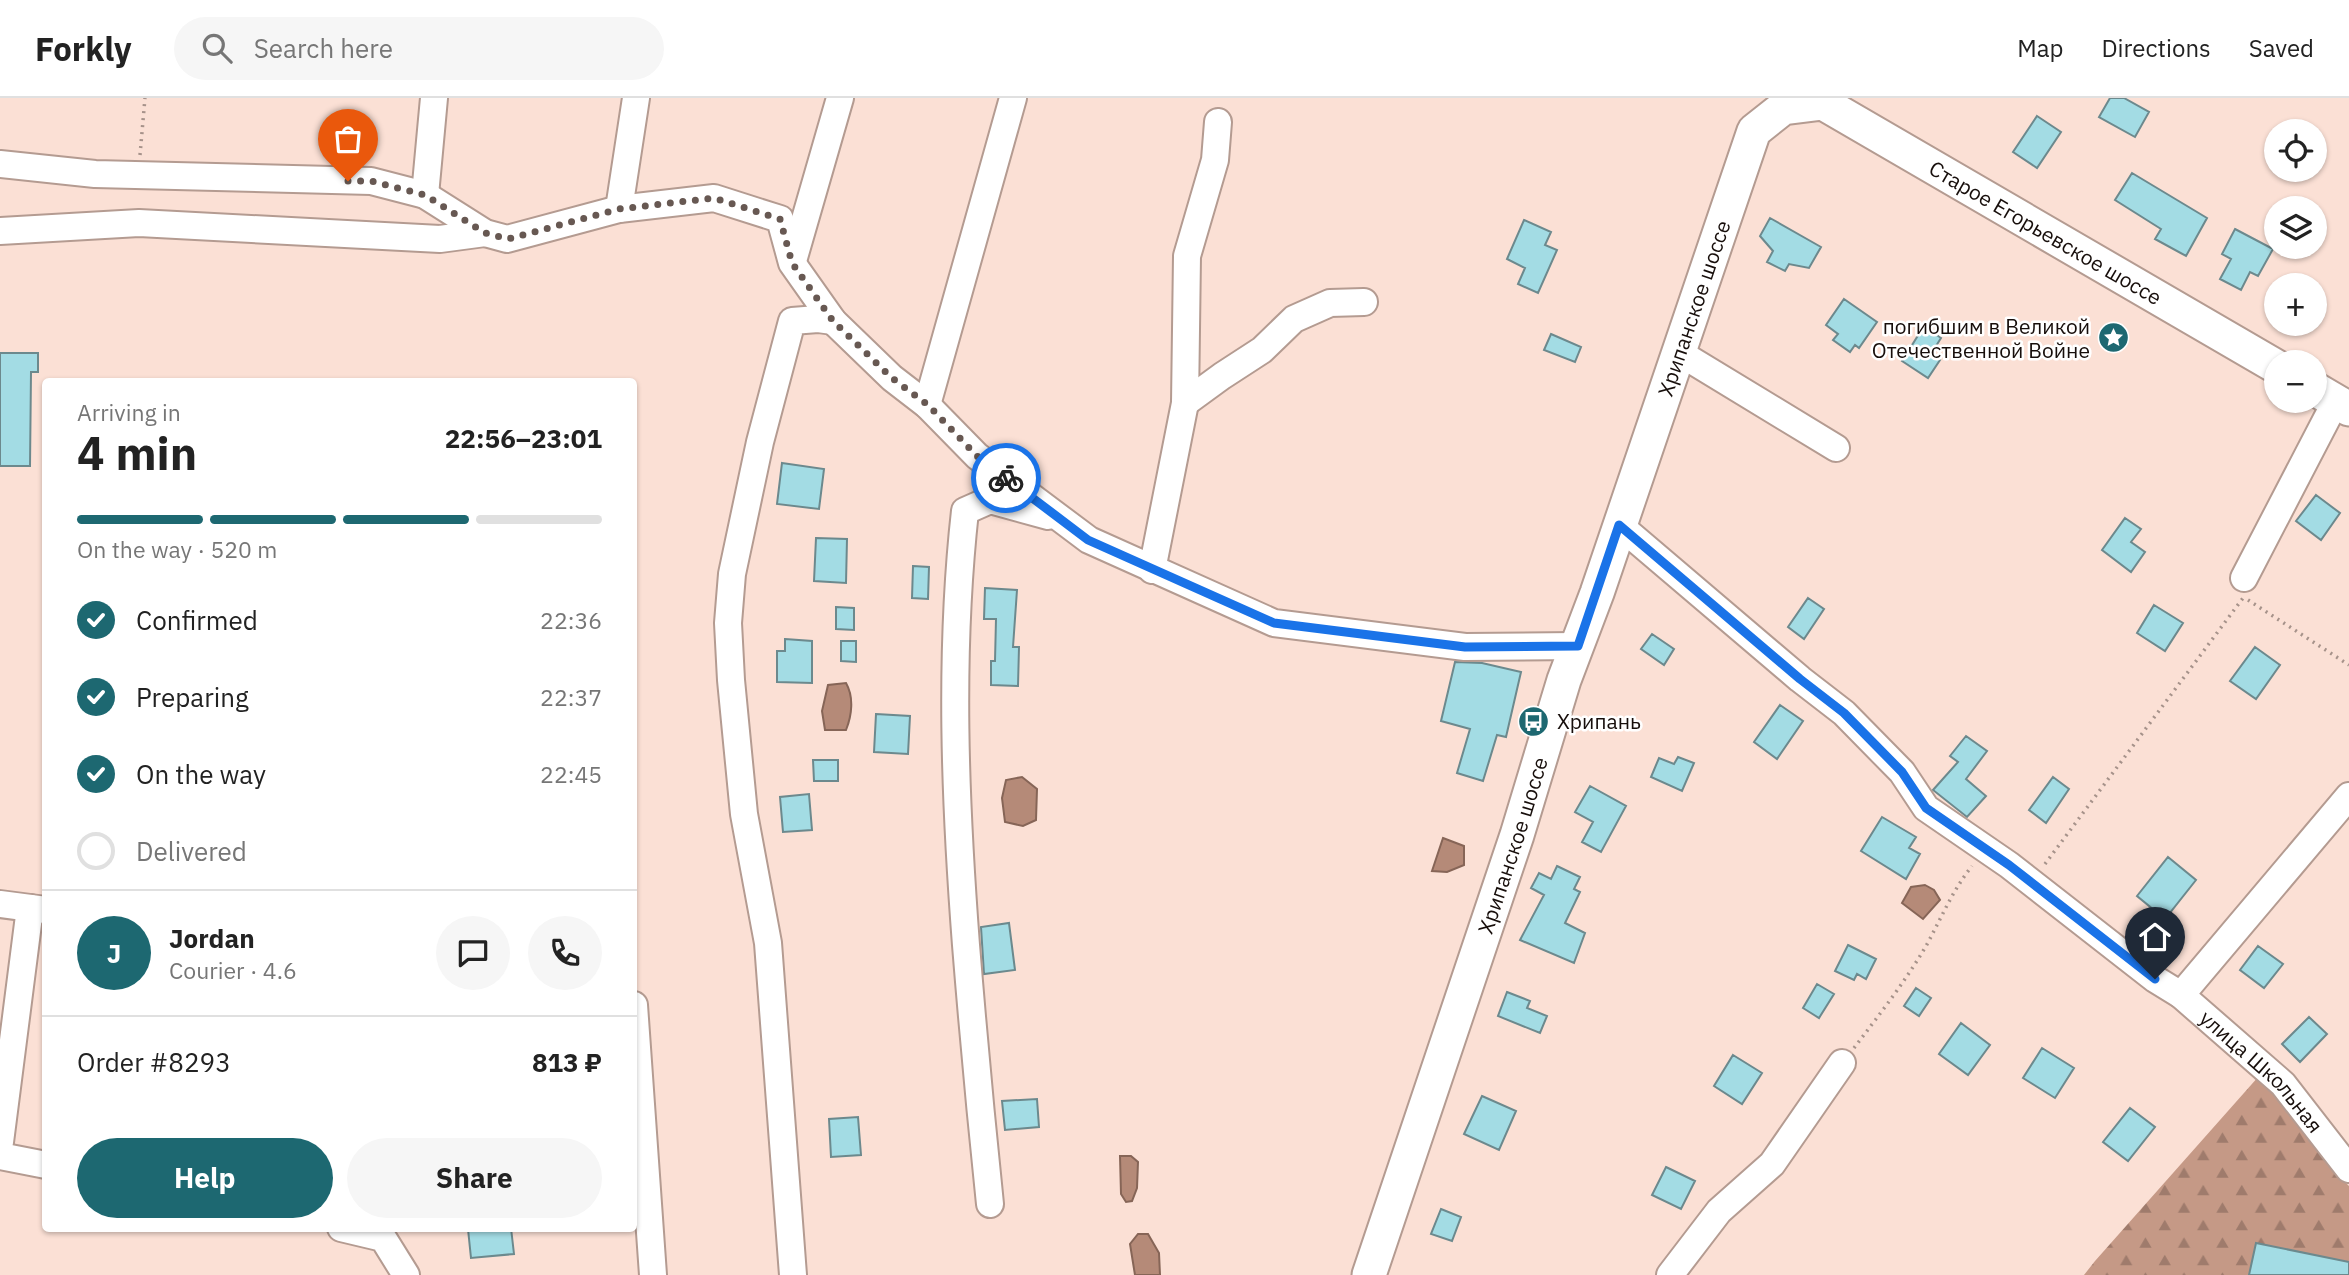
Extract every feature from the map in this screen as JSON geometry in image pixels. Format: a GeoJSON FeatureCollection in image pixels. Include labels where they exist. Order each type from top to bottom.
{"type":"FeatureCollection","features":[{"type":"Feature","properties":{"kind":"main road","name":"Хрипанское шоссе"},"geometry":{"type":"LineString","coordinates":[[1369,1275],[1517,835],[1564,680],[1578,646],[1754,131],[1783,108],[1818,101]]}},
{"type":"Feature","properties":{"kind":"main road","name":"Старое Егорьевское шоссе"},"geometry":{"type":"LineString","coordinates":[[1818,101],[2264,359]]}},
{"type":"Feature","properties":{"kind":"street"},"geometry":{"type":"LineString","coordinates":[[425,195],[433,98]]}},
{"type":"Feature","properties":{"kind":"street"},"geometry":{"type":"LineString","coordinates":[[619,209],[635,98]]}},
{"type":"Feature","properties":{"kind":"street"},"geometry":{"type":"LineString","coordinates":[[792,263],[839,98]]}},
{"type":"Feature","properties":{"kind":"street"},"geometry":{"type":"LineString","coordinates":[[928,405],[1013,98]]}},
{"type":"Feature","properties":{"kind":"street"},"geometry":{"type":"LineString","coordinates":[[1152,570],[1185,403],[1187,256],[1215,160],[1218,122]]}},
{"type":"Feature","properties":{"kind":"street"},"geometry":{"type":"LineString","coordinates":[[0,164],[95,174],[371,181],[425,195],[485,233],[508,239],[619,209],[714,198],[780,219],[792,263],[833,321],[892,378],[928,405],[977,456],[1088,540],[1274,623],[1465,647],[1578,646]]}},
{"type":"Feature","properties":{"kind":"street"},"geometry":{"type":"LineString","coordinates":[[0,231],[139,223],[440,239],[485,233]]}},
{"type":"Feature","properties":{"kind":"street"},"geometry":{"type":"LineString","coordinates":[[1185,403],[1262,350],[1294,319],[1330,303],[1364,302]]}},
{"type":"Feature","properties":{"kind":"street"},"geometry":{"type":"LineString","coordinates":[[793,1275],[768,943],[744,814],[728,623],[732,574],[760,442],[792,321],[833,321]]}},
{"type":"Feature","properties":{"kind":"street"},"geometry":{"type":"LineString","coordinates":[[1678,352],[1836,448]]}},
{"type":"Feature","properties":{"kind":"street"},"geometry":{"type":"LineString","coordinates":[[2244,587],[2333,400]]}},
{"type":"Feature","properties":{"kind":"street"},"geometry":{"type":"LineString","coordinates":[[990,1204],[959,856],[955,714],[958,572],[965,511],[990,500],[1063,521]]}},
{"type":"Feature","properties":{"kind":"street","name":"улица Школьная"},"geometry":{"type":"LineString","coordinates":[[1619,525],[1800,679],[1844,713],[1902,772],[1926,808],[2009,865],[2155,979],[2181,995],[2283,1084],[2349,1169]]}},
{"type":"Feature","properties":{"kind":"street"},"geometry":{"type":"LineString","coordinates":[[2181,995],[2349,796]]}},
{"type":"Feature","properties":{"kind":"street"},"geometry":{"type":"LineString","coordinates":[[0,904],[38,909],[0,1142]]}},
{"type":"Feature","properties":{"kind":"street"},"geometry":{"type":"LineString","coordinates":[[637,1048],[653,1275]]}},
{"type":"Feature","properties":{"kind":"street"},"geometry":{"type":"LineString","coordinates":[[1670,1275],[1720,1211],[1772,1164],[1842,1063]]}},
{"type":"Feature","properties":{"kind":"street"},"geometry":{"type":"LineString","coordinates":[[0,1156],[42,1164]]}},
{"type":"Feature","properties":{"kind":"street"},"geometry":{"type":"LineString","coordinates":[[358,1232],[383,1238],[406,1275]]}},
{"type":"Feature","properties":{"kind":"path"},"geometry":{"type":"LineString","coordinates":[[139,174],[145,98]]}},
{"type":"Feature","properties":{"kind":"path"},"geometry":{"type":"LineString","coordinates":[[2031,882],[2244,587],[2349,665]]}},
{"type":"Feature","properties":{"kind":"path"},"geometry":{"type":"LineString","coordinates":[[1842,1063],[1886,1007],[1926,947],[1959,882],[1985,850]]}},
{"type":"Feature","properties":{"kind":"green space"},"geometry":{"type":"Polygon","coordinates":[[[2259,1076],[2349,1186],[2349,1275],[2084,1275],[2095,1261],[2259,1076]]]}},
{"type":"Feature","properties":{"kind":"shaded area"},"geometry":{"type":"Polygon","coordinates":[[[846,683],[851,706],[846,730],[825,730],[822,711],[828,685],[846,683]]]}},
{"type":"Feature","properties":{"kind":"shaded area"},"geometry":{"type":"Polygon","coordinates":[[[1022,777],[1037,789],[1036,820],[1023,826],[1005,822],[1002,798],[1006,780],[1022,777]]]}},
{"type":"Feature","properties":{"kind":"shaded area"},"geometry":{"type":"Polygon","coordinates":[[[1443,838],[1464,846],[1464,865],[1447,872],[1432,871],[1443,838]]]}},
{"type":"Feature","properties":{"kind":"shaded area"},"geometry":{"type":"Polygon","coordinates":[[[1925,885],[1934,890],[1940,900],[1923,919],[1902,903],[1911,887],[1925,885]]]}},
{"type":"Feature","properties":{"kind":"shaded area"},"geometry":{"type":"Polygon","coordinates":[[[1120,1156],[1131,1156],[1138,1162],[1137,1188],[1132,1201],[1126,1202],[1121,1194],[1120,1156]]]}},
{"type":"Feature","properties":{"kind":"shaded area"},"geometry":{"type":"Polygon","coordinates":[[[1138,1234],[1148,1234],[1159,1253],[1160,1275],[1135,1275],[1130,1244],[1138,1234]]]}},
{"type":"Feature","properties":{"kind":"building"},"geometry":{"type":"Polygon","coordinates":[[[2110,98],[2124,98],[2149,112],[2135,137],[2099,117],[2110,98]]]}},
{"type":"Feature","properties":{"kind":"building"},"geometry":{"type":"Polygon","coordinates":[[[2037,116],[2061,132],[2037,168],[2013,152],[2037,116]]]}},
{"type":"Feature","properties":{"kind":"building"},"geometry":{"type":"Polygon","coordinates":[[[2132,173],[2207,218],[2186,256],[2155,239],[2161,229],[2115,200],[2132,173]]]}},
{"type":"Feature","properties":{"kind":"building"},"geometry":{"type":"Polygon","coordinates":[[[1770,218],[1821,247],[1809,268],[1789,264],[1785,271],[1767,262],[1773,251],[1760,236],[1770,218]]]}},
{"type":"Feature","properties":{"kind":"building"},"geometry":{"type":"Polygon","coordinates":[[[1524,220],[1551,232],[1545,245],[1557,250],[1538,293],[1518,284],[1525,268],[1507,259],[1524,220]]]}},
{"type":"Feature","properties":{"kind":"building"},"geometry":{"type":"Polygon","coordinates":[[[2235,229],[2264,244],[2264,259],[2267,259],[2258,276],[2250,272],[2241,290],[2220,279],[2231,259],[2222,254],[2235,229]]]}},
{"type":"Feature","properties":{"kind":"building"},"geometry":{"type":"Polygon","coordinates":[[[1844,299],[1877,322],[1859,348],[1855,345],[1850,352],[1833,340],[1838,334],[1826,325],[1844,299]]]}},
{"type":"Feature","properties":{"kind":"building"},"geometry":{"type":"Polygon","coordinates":[[[1924,326],[1941,338],[1931,354],[1940,360],[1928,378],[1902,361],[1924,326]]]}},
{"type":"Feature","properties":{"kind":"building"},"geometry":{"type":"Polygon","coordinates":[[[1551,334],[1581,347],[1575,362],[1544,350],[1551,334]]]}},
{"type":"Feature","properties":{"kind":"building"},"geometry":{"type":"Polygon","coordinates":[[[0,353],[38,353],[38,372],[31,372],[30,466],[0,466],[0,353]]]}},
{"type":"Feature","properties":{"kind":"building"},"geometry":{"type":"Polygon","coordinates":[[[782,463],[824,469],[819,509],[777,504],[782,463]]]}},
{"type":"Feature","properties":{"kind":"building"},"geometry":{"type":"Polygon","coordinates":[[[2316,495],[2340,513],[2321,540],[2296,521],[2316,495]]]}},
{"type":"Feature","properties":{"kind":"building"},"geometry":{"type":"Polygon","coordinates":[[[2125,518],[2141,529],[2131,542],[2145,552],[2131,572],[2102,550],[2125,518]]]}},
{"type":"Feature","properties":{"kind":"building"},"geometry":{"type":"Polygon","coordinates":[[[816,538],[847,539],[846,583],[814,581],[816,538]]]}},
{"type":"Feature","properties":{"kind":"building"},"geometry":{"type":"Polygon","coordinates":[[[913,566],[929,567],[928,599],[912,598],[913,566]]]}},
{"type":"Feature","properties":{"kind":"building"},"geometry":{"type":"Polygon","coordinates":[[[985,588],[1017,590],[1013,647],[1019,647],[1018,686],[991,685],[991,661],[995,661],[996,619],[984,619],[985,588]]]}},
{"type":"Feature","properties":{"kind":"building"},"geometry":{"type":"Polygon","coordinates":[[[1808,598],[1824,609],[1804,639],[1788,627],[1808,598]]]}},
{"type":"Feature","properties":{"kind":"building"},"geometry":{"type":"Polygon","coordinates":[[[2154,605],[2183,623],[2165,651],[2137,633],[2154,605]]]}},
{"type":"Feature","properties":{"kind":"building"},"geometry":{"type":"Polygon","coordinates":[[[836,607],[854,608],[854,630],[836,629],[836,607]]]}},
{"type":"Feature","properties":{"kind":"building"},"geometry":{"type":"Polygon","coordinates":[[[1652,634],[1674,649],[1664,665],[1641,649],[1652,634]]]}},
{"type":"Feature","properties":{"kind":"building"},"geometry":{"type":"Polygon","coordinates":[[[785,639],[812,641],[812,683],[777,682],[777,651],[785,651],[785,639]]]}},
{"type":"Feature","properties":{"kind":"building"},"geometry":{"type":"Polygon","coordinates":[[[841,641],[856,641],[856,662],[841,661],[841,641]]]}},
{"type":"Feature","properties":{"kind":"building"},"geometry":{"type":"Polygon","coordinates":[[[2255,647],[2280,665],[2256,699],[2230,681],[2255,647]]]}},
{"type":"Feature","properties":{"kind":"building"},"geometry":{"type":"Polygon","coordinates":[[[1455,662],[1482,663],[1521,672],[1506,737],[1497,735],[1483,781],[1457,773],[1470,729],[1441,721],[1455,662]]]}},
{"type":"Feature","properties":{"kind":"building"},"geometry":{"type":"Polygon","coordinates":[[[1780,705],[1803,721],[1777,759],[1754,742],[1780,705]]]}},
{"type":"Feature","properties":{"kind":"building"},"geometry":{"type":"Polygon","coordinates":[[[876,714],[910,716],[908,754],[874,752],[876,714]]]}},
{"type":"Feature","properties":{"kind":"building"},"geometry":{"type":"Polygon","coordinates":[[[1966,736],[1987,751],[1966,779],[1986,796],[1967,817],[1933,790],[1958,762],[1950,756],[1966,736]]]}},
{"type":"Feature","properties":{"kind":"building"},"geometry":{"type":"Polygon","coordinates":[[[1678,757],[1694,763],[1682,791],[1651,777],[1659,758],[1674,764],[1678,757]]]}},
{"type":"Feature","properties":{"kind":"building"},"geometry":{"type":"Polygon","coordinates":[[[813,760],[838,760],[838,781],[814,781],[813,760]]]}},
{"type":"Feature","properties":{"kind":"building"},"geometry":{"type":"Polygon","coordinates":[[[2053,777],[2069,789],[2046,823],[2029,810],[2053,777]]]}},
{"type":"Feature","properties":{"kind":"building"},"geometry":{"type":"Polygon","coordinates":[[[1590,786],[1626,806],[1601,852],[1582,842],[1593,822],[1575,812],[1590,786]]]}},
{"type":"Feature","properties":{"kind":"building"},"geometry":{"type":"Polygon","coordinates":[[[809,794],[812,830],[783,832],[780,797],[809,794]]]}},
{"type":"Feature","properties":{"kind":"building"},"geometry":{"type":"Polygon","coordinates":[[[1882,817],[1916,837],[1909,848],[1920,854],[1906,879],[1861,851],[1882,817]]]}},
{"type":"Feature","properties":{"kind":"building"},"geometry":{"type":"Polygon","coordinates":[[[2168,857],[2196,880],[2165,919],[2137,896],[2168,857]]]}},
{"type":"Feature","properties":{"kind":"building"},"geometry":{"type":"Polygon","coordinates":[[[1557,866],[1580,877],[1574,889],[1580,892],[1565,923],[1585,933],[1574,963],[1520,940],[1544,895],[1531,888],[1539,873],[1551,879],[1557,866]]]}},
{"type":"Feature","properties":{"kind":"building"},"geometry":{"type":"Polygon","coordinates":[[[1009,923],[1015,970],[984,974],[981,927],[1009,923]]]}},
{"type":"Feature","properties":{"kind":"building"},"geometry":{"type":"Polygon","coordinates":[[[1848,945],[1876,959],[1866,979],[1857,974],[1854,980],[1835,971],[1848,945]]]}},
{"type":"Feature","properties":{"kind":"building"},"geometry":{"type":"Polygon","coordinates":[[[2258,946],[2283,964],[2264,988],[2240,970],[2258,946]]]}},
{"type":"Feature","properties":{"kind":"building"},"geometry":{"type":"Polygon","coordinates":[[[1817,984],[1834,994],[1819,1018],[1803,1008],[1817,984]]]}},
{"type":"Feature","properties":{"kind":"building"},"geometry":{"type":"Polygon","coordinates":[[[1916,988],[1931,998],[1919,1016],[1904,1006],[1916,988]]]}},
{"type":"Feature","properties":{"kind":"building"},"geometry":{"type":"Polygon","coordinates":[[[1507,992],[1530,1001],[1527,1008],[1547,1016],[1540,1033],[1498,1016],[1507,992]]]}},
{"type":"Feature","properties":{"kind":"building"},"geometry":{"type":"Polygon","coordinates":[[[2309,1017],[2327,1034],[2300,1062],[2282,1044],[2309,1017]]]}},
{"type":"Feature","properties":{"kind":"building"},"geometry":{"type":"Polygon","coordinates":[[[1961,1023],[1990,1045],[1968,1075],[1939,1054],[1961,1023]]]}},
{"type":"Feature","properties":{"kind":"building"},"geometry":{"type":"Polygon","coordinates":[[[2042,1048],[2074,1068],[2055,1098],[2023,1078],[2042,1048]]]}},
{"type":"Feature","properties":{"kind":"building"},"geometry":{"type":"Polygon","coordinates":[[[1733,1055],[1762,1073],[1742,1104],[1714,1086],[1733,1055]]]}},
{"type":"Feature","properties":{"kind":"building"},"geometry":{"type":"Polygon","coordinates":[[[1482,1096],[1516,1111],[1499,1150],[1464,1134],[1482,1096]]]}},
{"type":"Feature","properties":{"kind":"building"},"geometry":{"type":"Polygon","coordinates":[[[1037,1099],[1039,1127],[1005,1130],[1002,1101],[1037,1099]]]}},
{"type":"Feature","properties":{"kind":"building"},"geometry":{"type":"Polygon","coordinates":[[[2130,1108],[2155,1127],[2128,1161],[2103,1142],[2130,1108]]]}},
{"type":"Feature","properties":{"kind":"building"},"geometry":{"type":"Polygon","coordinates":[[[858,1117],[861,1155],[831,1157],[829,1119],[858,1117]]]}},
{"type":"Feature","properties":{"kind":"building"},"geometry":{"type":"Polygon","coordinates":[[[1666,1167],[1695,1181],[1681,1209],[1652,1195],[1666,1167]]]}},
{"type":"Feature","properties":{"kind":"building"},"geometry":{"type":"Polygon","coordinates":[[[1441,1209],[1461,1217],[1452,1241],[1431,1234],[1441,1209]]]}},
{"type":"Feature","properties":{"kind":"building"},"geometry":{"type":"Polygon","coordinates":[[[468,1232],[511,1232],[514,1254],[471,1258],[468,1232]]]}},
{"type":"Feature","properties":{"kind":"building"},"geometry":{"type":"Polygon","coordinates":[[[2256,1243],[2349,1262],[2349,1275],[2249,1275],[2256,1243]]]}},
{"type":"Feature","properties":{"kind":"way so far"},"geometry":{"type":"LineString","coordinates":[[348,181],[371,181],[425,195],[485,233],[508,239],[619,209],[714,198],[780,219],[792,263],[833,321],[892,378],[928,405],[977,456],[1006,478]]}},
{"type":"Feature","properties":{"kind":"place","name":"погибшим в Великой Отечественной Войне"},"geometry":{"type":"Point","coordinates":[2113,338]}},
{"type":"Feature","properties":{"kind":"place","name":"Хрипань"},"geometry":{"type":"Point","coordinates":[1534,721]}},
{"type":"Feature","properties":{"kind":"route"},"geometry":{"type":"LineString","coordinates":[[1006,478],[1088,540],[1274,623],[1465,647],[1578,646],[1619,525],[1800,679],[1844,713],[1902,772],[1926,808],[2009,865],[2155,979]]}}]}
